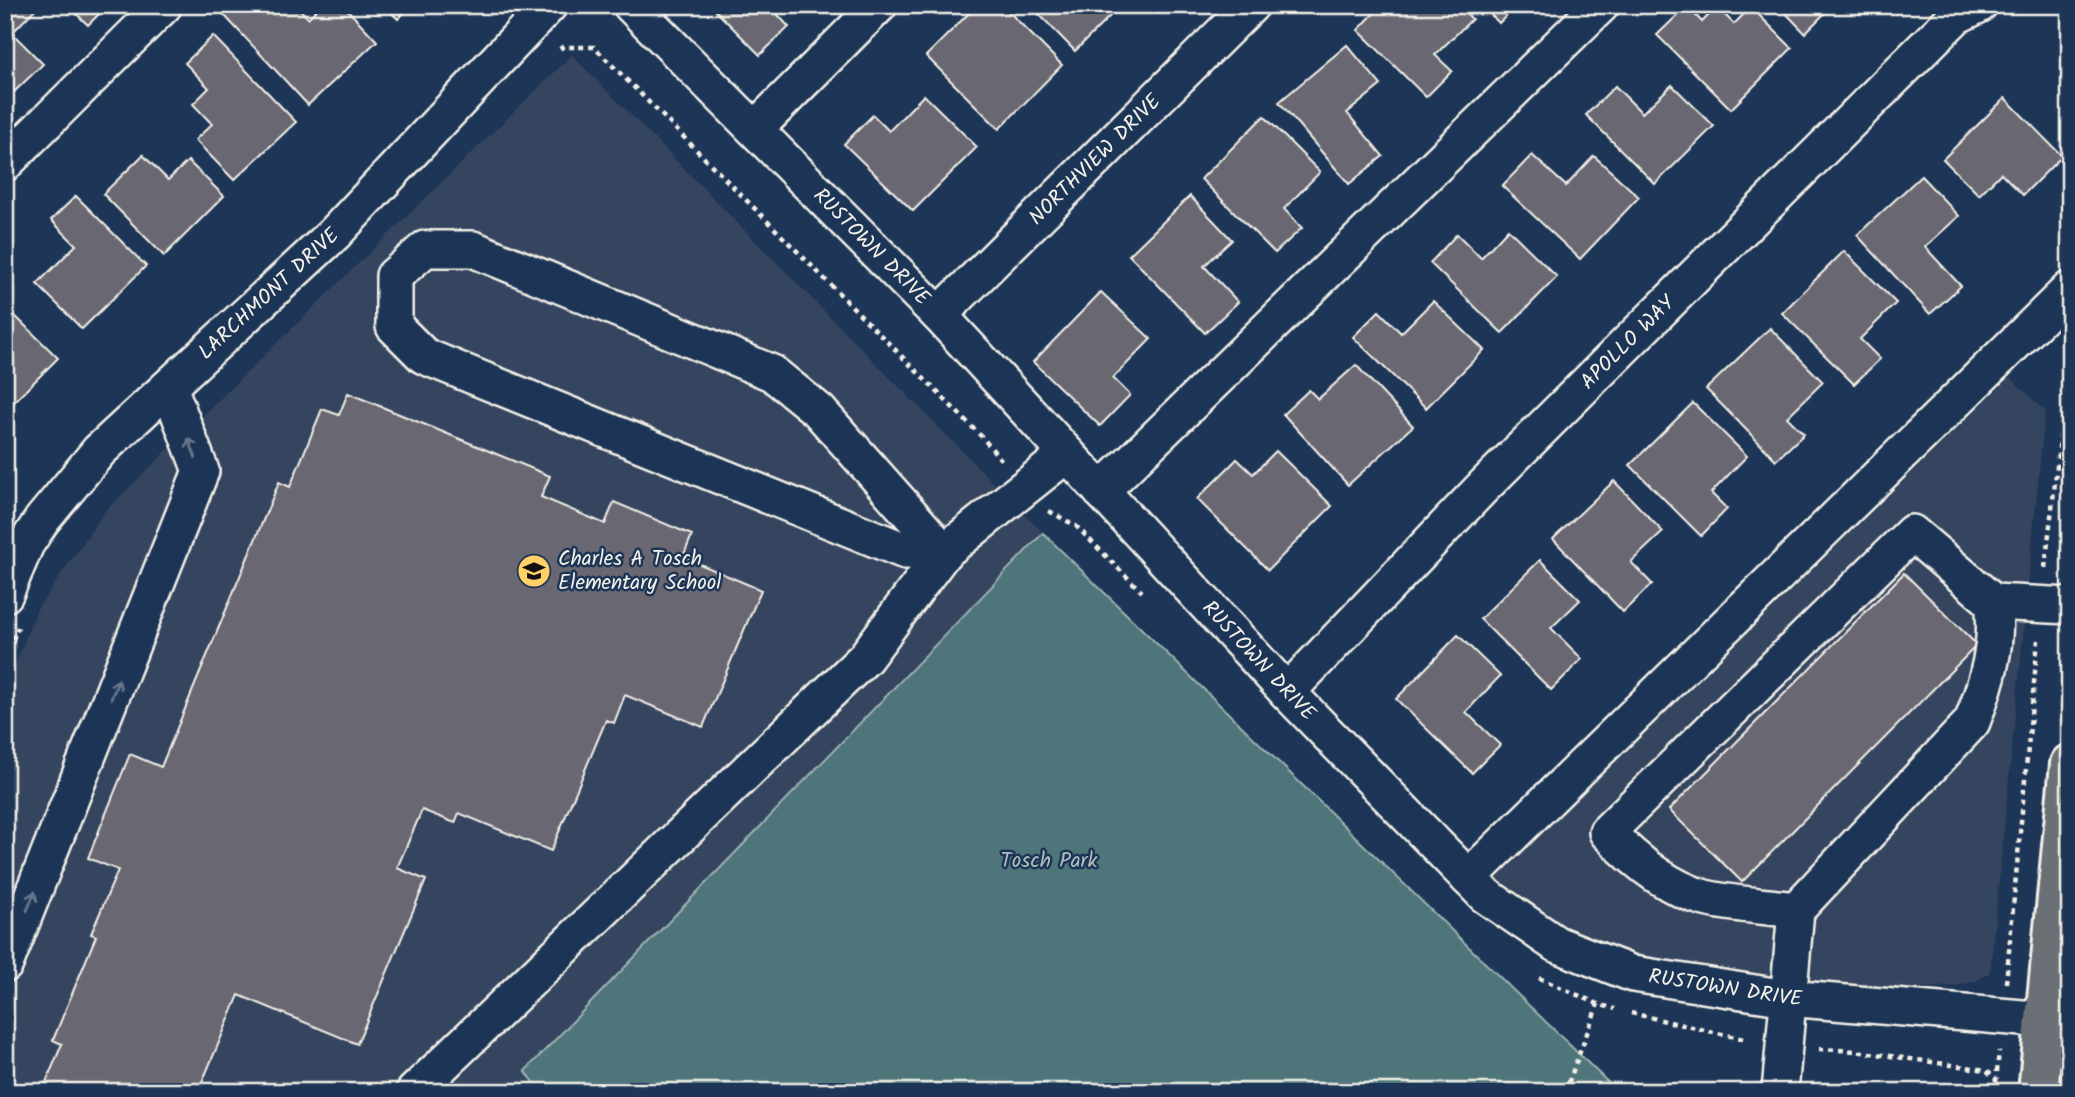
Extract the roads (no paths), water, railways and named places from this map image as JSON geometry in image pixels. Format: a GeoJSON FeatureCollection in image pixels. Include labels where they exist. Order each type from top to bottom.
{"type":"FeatureCollection","features":[{"type":"Feature","properties":{"kind":"main road"},"geometry":{"type":"LineString","coordinates":[[2038,1092],[2058,1021],[2070,764]]}},
{"type":"Feature","properties":{"kind":"street"},"geometry":{"type":"LineString","coordinates":[[5,163],[163,5]]}},
{"type":"Feature","properties":{"kind":"street","name":"LARCHMONT DRIVE"},"geometry":{"type":"LineString","coordinates":[[5,594],[26,544],[42,520],[99,451],[334,234],[550,5]]}},
{"type":"Feature","properties":{"kind":"street","name":"RUSTOWN DRIVE"},"geometry":{"type":"LineString","coordinates":[[631,5],[939,315],[1287,692],[1485,895],[1556,944],[1633,974],[1787,998],[2058,1021]]}},
{"type":"Feature","properties":{"kind":"street"},"geometry":{"type":"LineString","coordinates":[[755,130],[879,5]]}},
{"type":"Feature","properties":{"kind":"street","name":"NORTHVIEW DRIVE"},"geometry":{"type":"LineString","coordinates":[[939,315],[1251,5]]}},
{"type":"Feature","properties":{"kind":"street"},"geometry":{"type":"LineString","coordinates":[[1101,491],[1601,5]]}},
{"type":"Feature","properties":{"kind":"street","name":"APOLLO WAY"},"geometry":{"type":"LineString","coordinates":[[1287,692],[1483,487],[1956,16],[1979,5]]}},
{"type":"Feature","properties":{"kind":"street"},"geometry":{"type":"LineString","coordinates":[[425,248],[472,248],[772,373],[819,411],[944,552],[905,551],[424,356],[394,326],[394,276],[425,248]]}},
{"type":"Feature","properties":{"kind":"street"},"geometry":{"type":"LineString","coordinates":[[1468,878],[2070,289]]}},
{"type":"Feature","properties":{"kind":"street"},"geometry":{"type":"LineString","coordinates":[[5,964],[201,471],[169,387]]}},
{"type":"Feature","properties":{"kind":"street"},"geometry":{"type":"LineString","coordinates":[[414,1092],[865,658],[944,552],[1067,454]]}},
{"type":"Feature","properties":{"kind":"street"},"geometry":{"type":"LineString","coordinates":[[1796,910],[1704,898],[1667,881],[1640,864],[1607,832],[1912,533],[1993,601],[2055,606]]}},
{"type":"Feature","properties":{"kind":"street"},"geometry":{"type":"LineString","coordinates":[[1780,1092],[1796,910],[1972,722],[1985,689],[1992,660],[1996,624],[1993,601]]}},
{"type":"Feature","properties":{"kind":"place","name":"Charles A Tosch Elementary School"},"geometry":{"type":"Point","coordinates":[534,571]}},
{"type":"Feature","properties":{"kind":"park label","name":"Tosch Park"},"geometry":{"type":"Point","coordinates":[1049,861]}}]}
